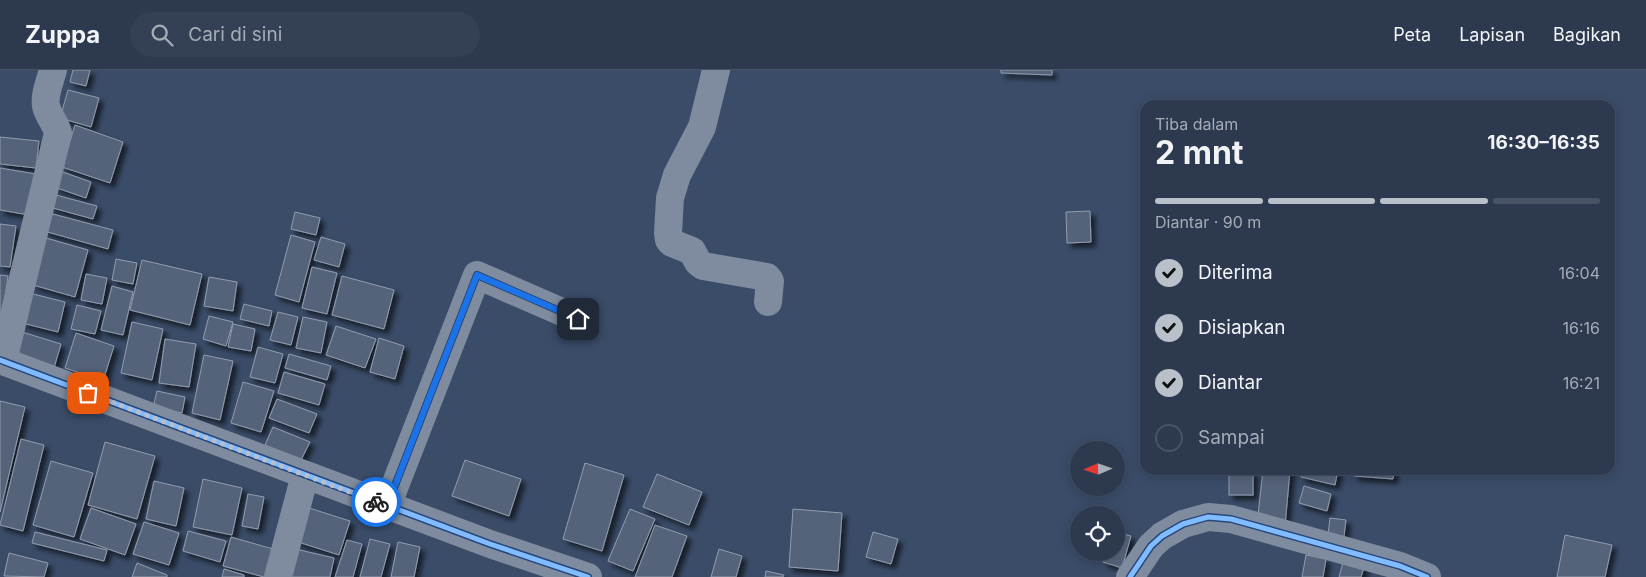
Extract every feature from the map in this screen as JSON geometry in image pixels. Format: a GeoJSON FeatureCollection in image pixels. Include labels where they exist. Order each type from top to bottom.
{"type":"FeatureCollection","features":[{"type":"Feature","properties":{"kind":"street"},"geometry":{"type":"LineString","coordinates":[[53,70],[46,107],[57,126],[58,133],[2,361],[490,544],[588,577]]}},
{"type":"Feature","properties":{"kind":"street"},"geometry":{"type":"LineString","coordinates":[[716,70],[702,127],[677,174],[670,198],[669,240],[692,251],[698,262],[703,266],[767,277],[770,281],[768,302]]}},
{"type":"Feature","properties":{"kind":"street"},"geometry":{"type":"LineString","coordinates":[[387,506],[477,275],[578,319]]}},
{"type":"Feature","properties":{"kind":"street"},"geometry":{"type":"LineString","coordinates":[[278,577],[305,474]]}},
{"type":"Feature","properties":{"kind":"street"},"geometry":{"type":"LineString","coordinates":[[1130,577],[1151,546],[1162,536],[1196,521],[1231,519],[1400,566],[1427,577]]}},
{"type":"Feature","properties":{"kind":"building"},"geometry":{"type":"Polygon","coordinates":[[[73,70],[90,70],[86,86],[70,82],[73,70]]]}},
{"type":"Feature","properties":{"kind":"building"},"geometry":{"type":"Polygon","coordinates":[[[1001,70],[1052,70],[1052,75],[1001,73],[1001,70]]]}},
{"type":"Feature","properties":{"kind":"building"},"geometry":{"type":"Polygon","coordinates":[[[68,90],[99,98],[91,127],[60,118],[68,90]]]}},
{"type":"Feature","properties":{"kind":"building"},"geometry":{"type":"Polygon","coordinates":[[[75,125],[123,142],[110,183],[62,167],[75,125]]]}},
{"type":"Feature","properties":{"kind":"building"},"geometry":{"type":"Polygon","coordinates":[[[0,137],[39,141],[36,168],[0,164],[0,137]]]}},
{"type":"Feature","properties":{"kind":"building"},"geometry":{"type":"Polygon","coordinates":[[[0,168],[36,174],[29,215],[0,210],[0,168]]]}},
{"type":"Feature","properties":{"kind":"building"},"geometry":{"type":"Polygon","coordinates":[[[60,171],[91,182],[86,198],[54,187],[60,171]]]}},
{"type":"Feature","properties":{"kind":"building"},"geometry":{"type":"Polygon","coordinates":[[[52,194],[97,206],[93,219],[49,207],[52,194]]]}},
{"type":"Feature","properties":{"kind":"building"},"geometry":{"type":"Polygon","coordinates":[[[1090,211],[1091,242],[1067,243],[1066,212],[1090,211]]]}},
{"type":"Feature","properties":{"kind":"building"},"geometry":{"type":"Polygon","coordinates":[[[295,212],[320,218],[316,235],[291,229],[295,212]]]}},
{"type":"Feature","properties":{"kind":"building"},"geometry":{"type":"Polygon","coordinates":[[[49,213],[113,230],[108,249],[44,231],[49,213]]]}},
{"type":"Feature","properties":{"kind":"building"},"geometry":{"type":"Polygon","coordinates":[[[0,224],[16,226],[10,267],[0,266],[0,224]]]}},
{"type":"Feature","properties":{"kind":"building"},"geometry":{"type":"Polygon","coordinates":[[[291,235],[315,242],[299,302],[275,295],[291,235]]]}},
{"type":"Feature","properties":{"kind":"building"},"geometry":{"type":"Polygon","coordinates":[[[321,237],[345,244],[339,267],[314,260],[321,237]]]}},
{"type":"Feature","properties":{"kind":"building"},"geometry":{"type":"Polygon","coordinates":[[[46,238],[88,250],[75,297],[33,285],[46,238]]]}},
{"type":"Feature","properties":{"kind":"building"},"geometry":{"type":"Polygon","coordinates":[[[116,259],[137,263],[133,284],[112,280],[116,259]]]}},
{"type":"Feature","properties":{"kind":"building"},"geometry":{"type":"Polygon","coordinates":[[[142,260],[202,274],[190,325],[130,310],[142,260]]]}},
{"type":"Feature","properties":{"kind":"building"},"geometry":{"type":"Polygon","coordinates":[[[312,267],[337,273],[327,314],[302,308],[312,267]]]}},
{"type":"Feature","properties":{"kind":"building"},"geometry":{"type":"Polygon","coordinates":[[[86,274],[107,278],[102,304],[81,300],[86,274]]]}},
{"type":"Feature","properties":{"kind":"building"},"geometry":{"type":"Polygon","coordinates":[[[0,275],[8,276],[1,326],[0,325],[0,275]]]}},
{"type":"Feature","properties":{"kind":"building"},"geometry":{"type":"Polygon","coordinates":[[[342,276],[394,290],[384,329],[332,315],[342,276]]]}},
{"type":"Feature","properties":{"kind":"building"},"geometry":{"type":"Polygon","coordinates":[[[209,277],[237,282],[233,311],[204,306],[209,277]]]}},
{"type":"Feature","properties":{"kind":"building"},"geometry":{"type":"Polygon","coordinates":[[[112,286],[133,292],[123,335],[101,330],[112,286]]]}},
{"type":"Feature","properties":{"kind":"building"},"geometry":{"type":"Polygon","coordinates":[[[29,293],[65,302],[58,332],[22,323],[29,293]]]}},
{"type":"Feature","properties":{"kind":"building"},"geometry":{"type":"Polygon","coordinates":[[[244,304],[272,311],[269,326],[240,319],[244,304]]]}},
{"type":"Feature","properties":{"kind":"building"},"geometry":{"type":"Polygon","coordinates":[[[77,305],[101,311],[95,334],[71,329],[77,305]]]}},
{"type":"Feature","properties":{"kind":"building"},"geometry":{"type":"Polygon","coordinates":[[[278,312],[298,317],[291,345],[270,340],[278,312]]]}},
{"type":"Feature","properties":{"kind":"building"},"geometry":{"type":"Polygon","coordinates":[[[209,316],[233,322],[226,346],[203,339],[209,316]]]}},
{"type":"Feature","properties":{"kind":"building"},"geometry":{"type":"Polygon","coordinates":[[[303,317],[327,322],[321,353],[296,348],[303,317]]]}},
{"type":"Feature","properties":{"kind":"building"},"geometry":{"type":"Polygon","coordinates":[[[132,322],[163,329],[152,380],[121,373],[132,322]]]}},
{"type":"Feature","properties":{"kind":"building"},"geometry":{"type":"Polygon","coordinates":[[[233,324],[255,329],[251,351],[228,347],[233,324]]]}},
{"type":"Feature","properties":{"kind":"building"},"geometry":{"type":"Polygon","coordinates":[[[336,326],[376,339],[365,368],[326,355],[336,326]]]}},
{"type":"Feature","properties":{"kind":"building"},"geometry":{"type":"Polygon","coordinates":[[[22,332],[61,344],[54,368],[15,356],[22,332]]]}},
{"type":"Feature","properties":{"kind":"building"},"geometry":{"type":"Polygon","coordinates":[[[76,333],[114,346],[103,381],[65,368],[76,333]]]}},
{"type":"Feature","properties":{"kind":"building"},"geometry":{"type":"Polygon","coordinates":[[[379,338],[404,346],[395,379],[370,372],[379,338]]]}},
{"type":"Feature","properties":{"kind":"building"},"geometry":{"type":"Polygon","coordinates":[[[165,339],[196,344],[189,387],[159,383],[165,339]]]}},
{"type":"Feature","properties":{"kind":"building"},"geometry":{"type":"Polygon","coordinates":[[[258,347],[283,354],[275,383],[250,377],[258,347]]]}},
{"type":"Feature","properties":{"kind":"building"},"geometry":{"type":"Polygon","coordinates":[[[289,354],[331,366],[327,380],[285,368],[289,354]]]}},
{"type":"Feature","properties":{"kind":"building"},"geometry":{"type":"Polygon","coordinates":[[[204,355],[233,361],[220,420],[192,413],[204,355]]]}},
{"type":"Feature","properties":{"kind":"building"},"geometry":{"type":"Polygon","coordinates":[[[284,372],[325,384],[319,405],[278,393],[284,372]]]}},
{"type":"Feature","properties":{"kind":"building"},"geometry":{"type":"Polygon","coordinates":[[[243,382],[274,391],[261,432],[231,423],[243,382]]]}},
{"type":"Feature","properties":{"kind":"building"},"geometry":{"type":"Polygon","coordinates":[[[157,391],[185,397],[182,413],[153,407],[157,391]]]}},
{"type":"Feature","properties":{"kind":"building"},"geometry":{"type":"Polygon","coordinates":[[[277,399],[317,414],[309,433],[269,418],[277,399]]]}},
{"type":"Feature","properties":{"kind":"building"},"geometry":{"type":"Polygon","coordinates":[[[0,401],[25,407],[0,512],[0,401]]]}},
{"type":"Feature","properties":{"kind":"building"},"geometry":{"type":"Polygon","coordinates":[[[273,427],[310,442],[301,460],[265,445],[273,427]]]}},
{"type":"Feature","properties":{"kind":"building"},"geometry":{"type":"Polygon","coordinates":[[[21,439],[44,445],[23,531],[0,525],[21,439]]]}},
{"type":"Feature","properties":{"kind":"building"},"geometry":{"type":"Polygon","coordinates":[[[105,442],[155,456],[137,519],[88,505],[105,442]]]}},
{"type":"Feature","properties":{"kind":"building"},"geometry":{"type":"Polygon","coordinates":[[[465,460],[521,479],[509,516],[452,496],[465,460]]]}},
{"type":"Feature","properties":{"kind":"building"},"geometry":{"type":"Polygon","coordinates":[[[51,461],[93,473],[74,537],[33,525],[51,461]]]}},
{"type":"Feature","properties":{"kind":"building"},"geometry":{"type":"Polygon","coordinates":[[[585,463],[624,475],[602,551],[563,539],[585,463]]]}},
{"type":"Feature","properties":{"kind":"building"},"geometry":{"type":"Polygon","coordinates":[[[657,474],[702,492],[689,525],[643,507],[657,474]]]}},
{"type":"Feature","properties":{"kind":"building"},"geometry":{"type":"Polygon","coordinates":[[[1229,475],[1253,475],[1253,495],[1229,495],[1229,475]]]}},
{"type":"Feature","properties":{"kind":"building"},"geometry":{"type":"Polygon","coordinates":[[[1262,475],[1290,475],[1285,526],[1257,524],[1262,475]]]}},
{"type":"Feature","properties":{"kind":"building"},"geometry":{"type":"Polygon","coordinates":[[[1302,475],[1337,475],[1335,485],[1301,477],[1302,475]]]}},
{"type":"Feature","properties":{"kind":"building"},"geometry":{"type":"Polygon","coordinates":[[[1354,475],[1393,475],[1393,479],[1354,475]]]}},
{"type":"Feature","properties":{"kind":"building"},"geometry":{"type":"Polygon","coordinates":[[[203,479],[242,488],[232,535],[193,527],[203,479]]]}},
{"type":"Feature","properties":{"kind":"building"},"geometry":{"type":"Polygon","coordinates":[[[154,481],[184,488],[176,526],[146,519],[154,481]]]}},
{"type":"Feature","properties":{"kind":"building"},"geometry":{"type":"Polygon","coordinates":[[[1304,486],[1331,494],[1327,511],[1299,503],[1304,486]]]}},
{"type":"Feature","properties":{"kind":"building"},"geometry":{"type":"Polygon","coordinates":[[[248,494],[264,497],[258,529],[242,526],[248,494]]]}},
{"type":"Feature","properties":{"kind":"building"},"geometry":{"type":"Polygon","coordinates":[[[306,507],[350,521],[339,555],[295,541],[306,507]]]}},
{"type":"Feature","properties":{"kind":"building"},"geometry":{"type":"Polygon","coordinates":[[[91,508],[136,524],[125,555],[80,539],[91,508]]]}},
{"type":"Feature","properties":{"kind":"building"},"geometry":{"type":"Polygon","coordinates":[[[630,509],[655,519],[633,571],[608,561],[630,509]]]}},
{"type":"Feature","properties":{"kind":"building"},"geometry":{"type":"Polygon","coordinates":[[[793,509],[842,513],[838,571],[789,567],[793,509]]]}},
{"type":"Feature","properties":{"kind":"building"},"geometry":{"type":"Polygon","coordinates":[[[1330,518],[1346,520],[1343,545],[1327,543],[1330,518]]]}},
{"type":"Feature","properties":{"kind":"building"},"geometry":{"type":"Polygon","coordinates":[[[144,522],[179,533],[169,565],[133,554],[144,522]]]}},
{"type":"Feature","properties":{"kind":"building"},"geometry":{"type":"Polygon","coordinates":[[[655,525],[687,536],[672,577],[635,577],[655,525]]]}},
{"type":"Feature","properties":{"kind":"building"},"geometry":{"type":"Polygon","coordinates":[[[188,531],[226,541],[220,562],[183,551],[188,531]]]}},
{"type":"Feature","properties":{"kind":"building"},"geometry":{"type":"Polygon","coordinates":[[[35,532],[107,550],[104,561],[32,543],[35,532]]]}},
{"type":"Feature","properties":{"kind":"building"},"geometry":{"type":"Polygon","coordinates":[[[873,532],[898,539],[891,564],[866,557],[873,532]]]}},
{"type":"Feature","properties":{"kind":"building"},"geometry":{"type":"Polygon","coordinates":[[[1125,534],[1131,536],[1125,557],[1125,534]]]}},
{"type":"Feature","properties":{"kind":"building"},"geometry":{"type":"Polygon","coordinates":[[[1565,535],[1612,545],[1605,577],[1557,577],[1565,535]]]}},
{"type":"Feature","properties":{"kind":"building"},"geometry":{"type":"Polygon","coordinates":[[[231,537],[280,551],[273,577],[264,577],[223,566],[231,537]]]}},
{"type":"Feature","properties":{"kind":"building"},"geometry":{"type":"Polygon","coordinates":[[[370,539],[390,544],[381,577],[360,577],[370,539]]]}},
{"type":"Feature","properties":{"kind":"building"},"geometry":{"type":"Polygon","coordinates":[[[347,540],[362,544],[353,577],[335,577],[347,540]]]}},
{"type":"Feature","properties":{"kind":"building"},"geometry":{"type":"Polygon","coordinates":[[[398,542],[420,547],[414,577],[391,577],[398,542]]]}},
{"type":"Feature","properties":{"kind":"building"},"geometry":{"type":"Polygon","coordinates":[[[291,548],[334,558],[330,577],[284,577],[291,548]]]}},
{"type":"Feature","properties":{"kind":"building"},"geometry":{"type":"Polygon","coordinates":[[[719,549],[742,556],[736,577],[711,577],[719,549]]]}},
{"type":"Feature","properties":{"kind":"building"},"geometry":{"type":"Polygon","coordinates":[[[9,553],[48,563],[44,577],[4,576],[9,553]]]}},
{"type":"Feature","properties":{"kind":"building"},"geometry":{"type":"Polygon","coordinates":[[[1306,555],[1326,559],[1323,577],[1302,577],[1306,555]]]}},
{"type":"Feature","properties":{"kind":"building"},"geometry":{"type":"Polygon","coordinates":[[[1345,555],[1366,561],[1361,577],[1339,577],[1345,555]]]}},
{"type":"Feature","properties":{"kind":"building"},"geometry":{"type":"Polygon","coordinates":[[[1103,561],[1124,561],[1122,568],[1103,561]]]}},
{"type":"Feature","properties":{"kind":"building"},"geometry":{"type":"Polygon","coordinates":[[[137,563],[167,575],[167,577],[132,577],[137,563]]]}},
{"type":"Feature","properties":{"kind":"building"},"geometry":{"type":"Polygon","coordinates":[[[224,569],[244,575],[244,577],[222,577],[224,569]]]}},
{"type":"Feature","properties":{"kind":"building"},"geometry":{"type":"Polygon","coordinates":[[[766,571],[784,575],[783,577],[765,577],[766,571]]]}},
{"type":"Feature","properties":{"kind":"cycle path"},"geometry":{"type":"LineString","coordinates":[[387,506],[477,275],[578,319]]}},
{"type":"Feature","properties":{"kind":"cycle path"},"geometry":{"type":"LineString","coordinates":[[0,360],[490,544],[588,577]]}},
{"type":"Feature","properties":{"kind":"cycle path"},"geometry":{"type":"LineString","coordinates":[[1130,577],[1151,546],[1162,536],[1183,524],[1208,517],[1231,519],[1400,566],[1427,577]]}},
{"type":"Feature","properties":{"kind":"way so far"},"geometry":{"type":"LineString","coordinates":[[88,393],[376,502]]}},
{"type":"Feature","properties":{"kind":"route"},"geometry":{"type":"LineString","coordinates":[[376,502],[387,506],[477,275],[578,319]]}}]}
